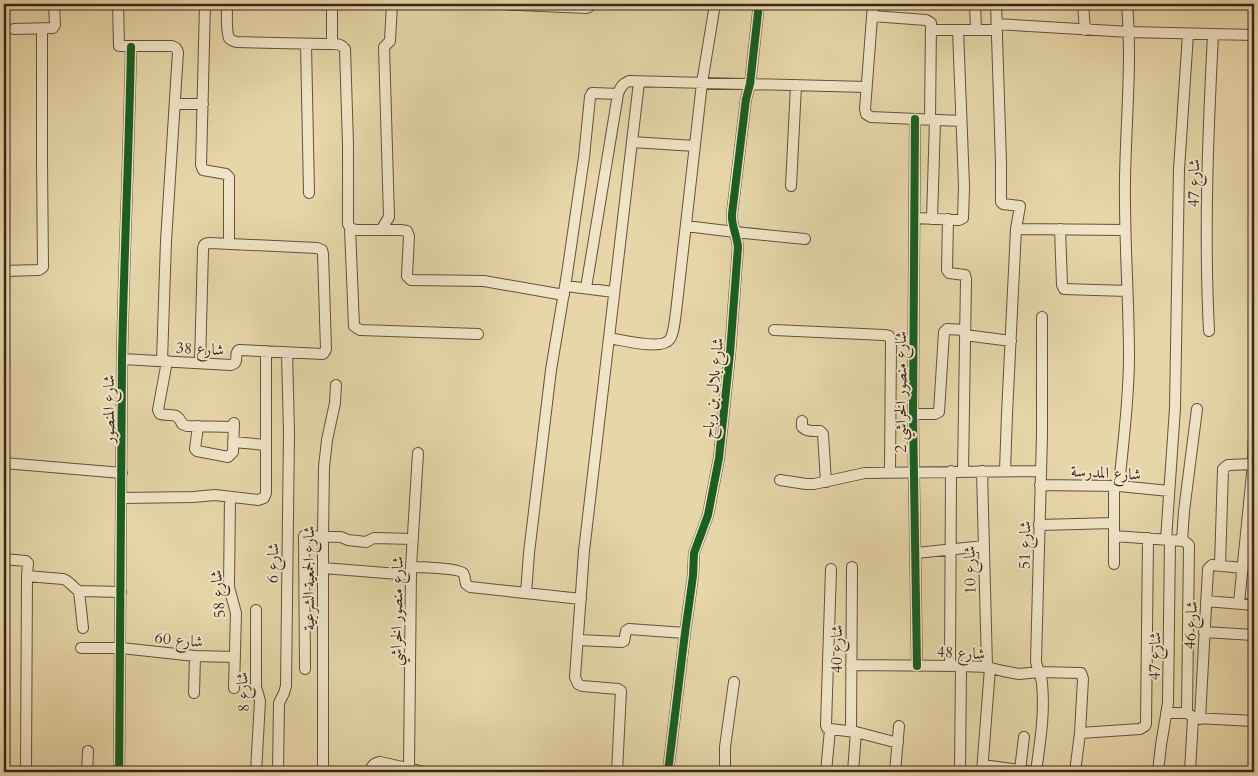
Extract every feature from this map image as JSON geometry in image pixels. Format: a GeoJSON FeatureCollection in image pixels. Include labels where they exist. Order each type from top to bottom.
{"type":"FeatureCollection","features":[{"type":"Feature","properties":{"kind":"street"},"geometry":{"type":"LineString","coordinates":[[14,29],[50,29],[55,25],[54,4]]}},
{"type":"Feature","properties":{"kind":"street"},"geometry":{"type":"LineString","coordinates":[[118,4],[119,46],[172,46],[178,52],[166,241],[164,361],[158,412],[164,415],[177,416],[182,424],[185,425],[234,424],[233,452],[228,457],[198,452],[196,449],[198,426]]}},
{"type":"Feature","properties":{"kind":"street"},"geometry":{"type":"LineString","coordinates":[[200,363],[203,247],[208,242],[229,244],[228,175],[205,170],[200,166],[205,4]]}},
{"type":"Feature","properties":{"kind":"street"},"geometry":{"type":"LineString","coordinates":[[226,4],[228,34],[233,41],[338,44],[345,49],[348,224],[350,228],[355,328],[360,330],[478,334]]}},
{"type":"Feature","properties":{"kind":"street"},"geometry":{"type":"LineString","coordinates":[[332,4],[332,44]]}},
{"type":"Feature","properties":{"kind":"street"},"geometry":{"type":"LineString","coordinates":[[381,230],[389,217],[384,48],[390,41],[392,4]]}},
{"type":"Feature","properties":{"kind":"street"},"geometry":{"type":"LineString","coordinates":[[500,4],[586,8],[590,4]]}},
{"type":"Feature","properties":{"kind":"street"},"geometry":{"type":"LineString","coordinates":[[609,338],[653,345],[666,343],[672,338],[702,83],[715,4]]}},
{"type":"Feature","properties":{"kind":"street","name":"شارع بلال بن رباح"},"geometry":{"type":"LineString","coordinates":[[668,772],[693,576],[694,553],[708,515],[719,458],[730,353],[738,247],[732,214],[759,4]]}},
{"type":"Feature","properties":{"kind":"street"},"geometry":{"type":"LineString","coordinates":[[873,4],[866,87],[866,114],[871,117],[961,120]]}},
{"type":"Feature","properties":{"kind":"street"},"geometry":{"type":"LineString","coordinates":[[975,4],[976,30]]}},
{"type":"Feature","properties":{"kind":"street"},"geometry":{"type":"LineString","coordinates":[[996,4],[1001,201],[1003,204],[1020,206],[1016,229],[1005,471]]}},
{"type":"Feature","properties":{"kind":"street"},"geometry":{"type":"LineString","coordinates":[[1083,4],[1085,30]]}},
{"type":"Feature","properties":{"kind":"street"},"geometry":{"type":"LineString","coordinates":[[1114,564],[1114,523],[1128,398],[1129,358],[1125,230],[1130,32],[1127,4]]}},
{"type":"Feature","properties":{"kind":"street"},"geometry":{"type":"LineString","coordinates":[[872,16],[926,20],[931,23],[933,120],[932,219]]}},
{"type":"Feature","properties":{"kind":"street"},"geometry":{"type":"LineString","coordinates":[[932,30],[976,30],[997,27],[1254,35]]}},
{"type":"Feature","properties":{"kind":"street"},"geometry":{"type":"LineString","coordinates":[[4,271],[39,270],[43,267],[42,29]]}},
{"type":"Feature","properties":{"kind":"street"},"geometry":{"type":"LineString","coordinates":[[915,218],[960,220],[963,216],[964,186],[958,30]]}},
{"type":"Feature","properties":{"kind":"street","name":"شارع 47"},"geometry":{"type":"LineString","coordinates":[[1158,772],[1168,686],[1169,491],[1174,408],[1179,169],[1188,34]]}},
{"type":"Feature","properties":{"kind":"street","name":"شارع 47"},"geometry":{"type":"LineString","coordinates":[[1209,331],[1207,286],[1208,122],[1213,34]]}},
{"type":"Feature","properties":{"kind":"street"},"geometry":{"type":"LineString","coordinates":[[306,44],[309,193]]}},
{"type":"Feature","properties":{"kind":"street","name":"شارع المنصور"},"geometry":{"type":"LineString","coordinates":[[119,772],[122,359],[131,46]]}},
{"type":"Feature","properties":{"kind":"street"},"geometry":{"type":"LineString","coordinates":[[586,288],[618,94],[620,88],[626,83],[629,81],[866,87]]}},
{"type":"Feature","properties":{"kind":"street"},"geometry":{"type":"LineString","coordinates":[[617,772],[621,692],[618,689],[586,687],[578,684],[575,677],[584,551],[639,82]]}},
{"type":"Feature","properties":{"kind":"street"},"geometry":{"type":"LineString","coordinates":[[790,186],[796,85]]}},
{"type":"Feature","properties":{"kind":"street"},"geometry":{"type":"LineString","coordinates":[[526,593],[544,424],[584,157],[590,97],[592,93],[618,94]]}},
{"type":"Feature","properties":{"kind":"street"},"geometry":{"type":"LineString","coordinates":[[175,104],[203,104]]}},
{"type":"Feature","properties":{"kind":"street","name":"شارع منصور الخراشي 2"},"geometry":{"type":"LineString","coordinates":[[916,119],[913,414],[917,666]]}},
{"type":"Feature","properties":{"kind":"street"},"geometry":{"type":"LineString","coordinates":[[632,142],[695,146]]}},
{"type":"Feature","properties":{"kind":"street"},"geometry":{"type":"LineString","coordinates":[[948,219],[947,270],[949,273],[966,276],[964,471]]}},
{"type":"Feature","properties":{"kind":"street"},"geometry":{"type":"LineString","coordinates":[[686,226],[805,239]]}},
{"type":"Feature","properties":{"kind":"street"},"geometry":{"type":"LineString","coordinates":[[350,228],[356,230],[404,230],[408,233],[407,276],[410,280],[484,281],[565,290],[586,288],[614,292]]}},
{"type":"Feature","properties":{"kind":"street"},"geometry":{"type":"LineString","coordinates":[[1016,229],[1125,230]]}},
{"type":"Feature","properties":{"kind":"street"},"geometry":{"type":"LineString","coordinates":[[1060,229],[1062,285],[1064,289],[1127,291]]}},
{"type":"Feature","properties":{"kind":"street","name":"شارع 38"},"geometry":{"type":"LineString","coordinates":[[122,359],[233,364],[236,362],[236,353],[239,350],[324,353],[326,349],[322,250],[317,248],[229,244]]}},
{"type":"Feature","properties":{"kind":"street","name":"شارع 51"},"geometry":{"type":"LineString","coordinates":[[1035,772],[1043,721],[1042,681],[1036,661],[1042,435],[1042,317]]}},
{"type":"Feature","properties":{"kind":"street"},"geometry":{"type":"LineString","coordinates":[[913,414],[935,414],[939,412],[944,332],[947,329],[1011,341]]}},
{"type":"Feature","properties":{"kind":"street"},"geometry":{"type":"LineString","coordinates":[[774,330],[889,336],[891,341],[890,472]]}},
{"type":"Feature","properties":{"kind":"street"},"geometry":{"type":"LineString","coordinates":[[122,498],[193,498],[215,495],[258,500],[264,498],[266,493],[266,351]]}},
{"type":"Feature","properties":{"kind":"street","name":"شارع 6"},"geometry":{"type":"LineString","coordinates":[[278,772],[279,707],[280,700],[286,690],[289,432],[287,352]]}},
{"type":"Feature","properties":{"kind":"street","name":"شارع الجمعية الشرعية"},"geometry":{"type":"LineString","coordinates":[[323,772],[324,467],[327,440],[335,403],[336,385]]}},
{"type":"Feature","properties":{"kind":"street"},"geometry":{"type":"LineString","coordinates":[[1185,542],[1184,511],[1196,409]]}},
{"type":"Feature","properties":{"kind":"street"},"geometry":{"type":"LineString","coordinates":[[802,421],[802,427],[805,430],[820,431],[823,434],[826,482]]}},
{"type":"Feature","properties":{"kind":"street"},"geometry":{"type":"LineString","coordinates":[[1239,604],[1253,470],[1254,433]]}},
{"type":"Feature","properties":{"kind":"street"},"geometry":{"type":"LineString","coordinates":[[234,442],[266,445]]}},
{"type":"Feature","properties":{"kind":"street","name":"شارع منصور الخراشي"},"geometry":{"type":"LineString","coordinates":[[409,769],[411,571],[418,453]]}},
{"type":"Feature","properties":{"kind":"street"},"geometry":{"type":"LineString","coordinates":[[4,463],[122,473]]}},
{"type":"Feature","properties":{"kind":"street"},"geometry":{"type":"LineString","coordinates":[[1243,568],[1220,566],[1223,469],[1228,465],[1253,470]]}},
{"type":"Feature","properties":{"kind":"street"},"geometry":{"type":"LineString","coordinates":[[950,666],[951,471]]}},
{"type":"Feature","properties":{"kind":"street","name":"شارع 10"},"geometry":{"type":"LineString","coordinates":[[982,471],[988,668],[982,769]]}},
{"type":"Feature","properties":{"kind":"street"},"geometry":{"type":"LineString","coordinates":[[780,480],[806,484],[826,482],[865,472],[1041,472]]}},
{"type":"Feature","properties":{"kind":"street","name":"شارع المدرسة"},"geometry":{"type":"LineString","coordinates":[[1040,485],[1117,486],[1169,491]]}},
{"type":"Feature","properties":{"kind":"street","name":"شارع 58"},"geometry":{"type":"LineString","coordinates":[[230,497],[229,579],[236,613],[234,688]]}},
{"type":"Feature","properties":{"kind":"street"},"geometry":{"type":"LineString","coordinates":[[1039,525],[1114,523]]}},
{"type":"Feature","properties":{"kind":"street"},"geometry":{"type":"LineString","coordinates":[[305,669],[304,535],[341,536],[348,540],[366,542],[374,538],[413,539]]}},
{"type":"Feature","properties":{"kind":"street"},"geometry":{"type":"LineString","coordinates":[[1114,536],[1185,542],[1189,546],[1193,717],[1190,772]]}},
{"type":"Feature","properties":{"kind":"street"},"geometry":{"type":"LineString","coordinates":[[1076,772],[1080,733],[1140,729],[1146,724],[1148,538]]}},
{"type":"Feature","properties":{"kind":"street"},"geometry":{"type":"LineString","coordinates":[[916,553],[984,546]]}},
{"type":"Feature","properties":{"kind":"street"},"geometry":{"type":"LineString","coordinates":[[4,558],[28,563],[26,772]]}},
{"type":"Feature","properties":{"kind":"street","name":"شارع 46"},"geometry":{"type":"LineString","coordinates":[[1193,717],[1204,632],[1208,568],[1220,566]]}},
{"type":"Feature","properties":{"kind":"street","name":"شارع 40"},"geometry":{"type":"LineString","coordinates":[[852,567],[853,772]]}},
{"type":"Feature","properties":{"kind":"street"},"geometry":{"type":"LineString","coordinates":[[323,568],[460,571],[464,575],[466,584],[470,587],[581,599]]}},
{"type":"Feature","properties":{"kind":"street"},"geometry":{"type":"LineString","coordinates":[[831,569],[827,728],[854,732],[898,743]]}},
{"type":"Feature","properties":{"kind":"street"},"geometry":{"type":"LineString","coordinates":[[27,576],[66,580],[79,590],[121,592]]}},
{"type":"Feature","properties":{"kind":"street"},"geometry":{"type":"LineString","coordinates":[[287,589],[304,589]]}},
{"type":"Feature","properties":{"kind":"street"},"geometry":{"type":"LineString","coordinates":[[79,590],[83,628]]}},
{"type":"Feature","properties":{"kind":"street"},"geometry":{"type":"LineString","coordinates":[[1206,601],[1254,605]]}},
{"type":"Feature","properties":{"kind":"street","name":"شارع 8"},"geometry":{"type":"LineString","coordinates":[[256,610],[256,687],[260,701],[256,772]]}},
{"type":"Feature","properties":{"kind":"street"},"geometry":{"type":"LineString","coordinates":[[578,640],[622,642],[626,631],[629,629],[685,632]]}},
{"type":"Feature","properties":{"kind":"street"},"geometry":{"type":"LineString","coordinates":[[1204,632],[1254,635]]}},
{"type":"Feature","properties":{"kind":"street","name":"شارع 60"},"geometry":{"type":"LineString","coordinates":[[81,648],[121,648],[195,656],[235,657]]}},
{"type":"Feature","properties":{"kind":"street"},"geometry":{"type":"LineString","coordinates":[[194,693],[195,656]]}},
{"type":"Feature","properties":{"kind":"street","name":"شارع 48"},"geometry":{"type":"LineString","coordinates":[[851,665],[961,666],[988,668],[1019,674],[1077,672],[1082,675],[1080,733]]}},
{"type":"Feature","properties":{"kind":"street"},"geometry":{"type":"LineString","coordinates":[[960,772],[961,666]]}},
{"type":"Feature","properties":{"kind":"street"},"geometry":{"type":"LineString","coordinates":[[725,772],[725,747],[734,682]]}},
{"type":"Feature","properties":{"kind":"street"},"geometry":{"type":"LineString","coordinates":[[1166,713],[1193,717],[1254,721]]}},
{"type":"Feature","properties":{"kind":"street"},"geometry":{"type":"LineString","coordinates":[[895,772],[900,726]]}},
{"type":"Feature","properties":{"kind":"street"},"geometry":{"type":"LineString","coordinates":[[826,772],[830,729]]}},
{"type":"Feature","properties":{"kind":"street"},"geometry":{"type":"LineString","coordinates":[[1020,770],[1024,737]]}},
{"type":"Feature","properties":{"kind":"street"},"geometry":{"type":"LineString","coordinates":[[87,772],[88,751]]}},
{"type":"Feature","properties":{"kind":"street"},"geometry":{"type":"LineString","coordinates":[[372,768],[376,762],[380,762],[425,772]]}},
{"type":"Feature","properties":{"kind":"street"},"geometry":{"type":"LineString","coordinates":[[982,769],[1035,772]]}},
{"type":"Feature","properties":{"kind":"cycle path"},"geometry":{"type":"LineString","coordinates":[[668,772],[693,576],[694,553],[708,515],[719,458],[730,353],[738,247],[732,214],[759,4]]}},
{"type":"Feature","properties":{"kind":"cycle path"},"geometry":{"type":"LineString","coordinates":[[119,772],[122,360],[131,47]]}},
{"type":"Feature","properties":{"kind":"cycle path"},"geometry":{"type":"LineString","coordinates":[[915,119],[913,414],[917,666]]}}]}
